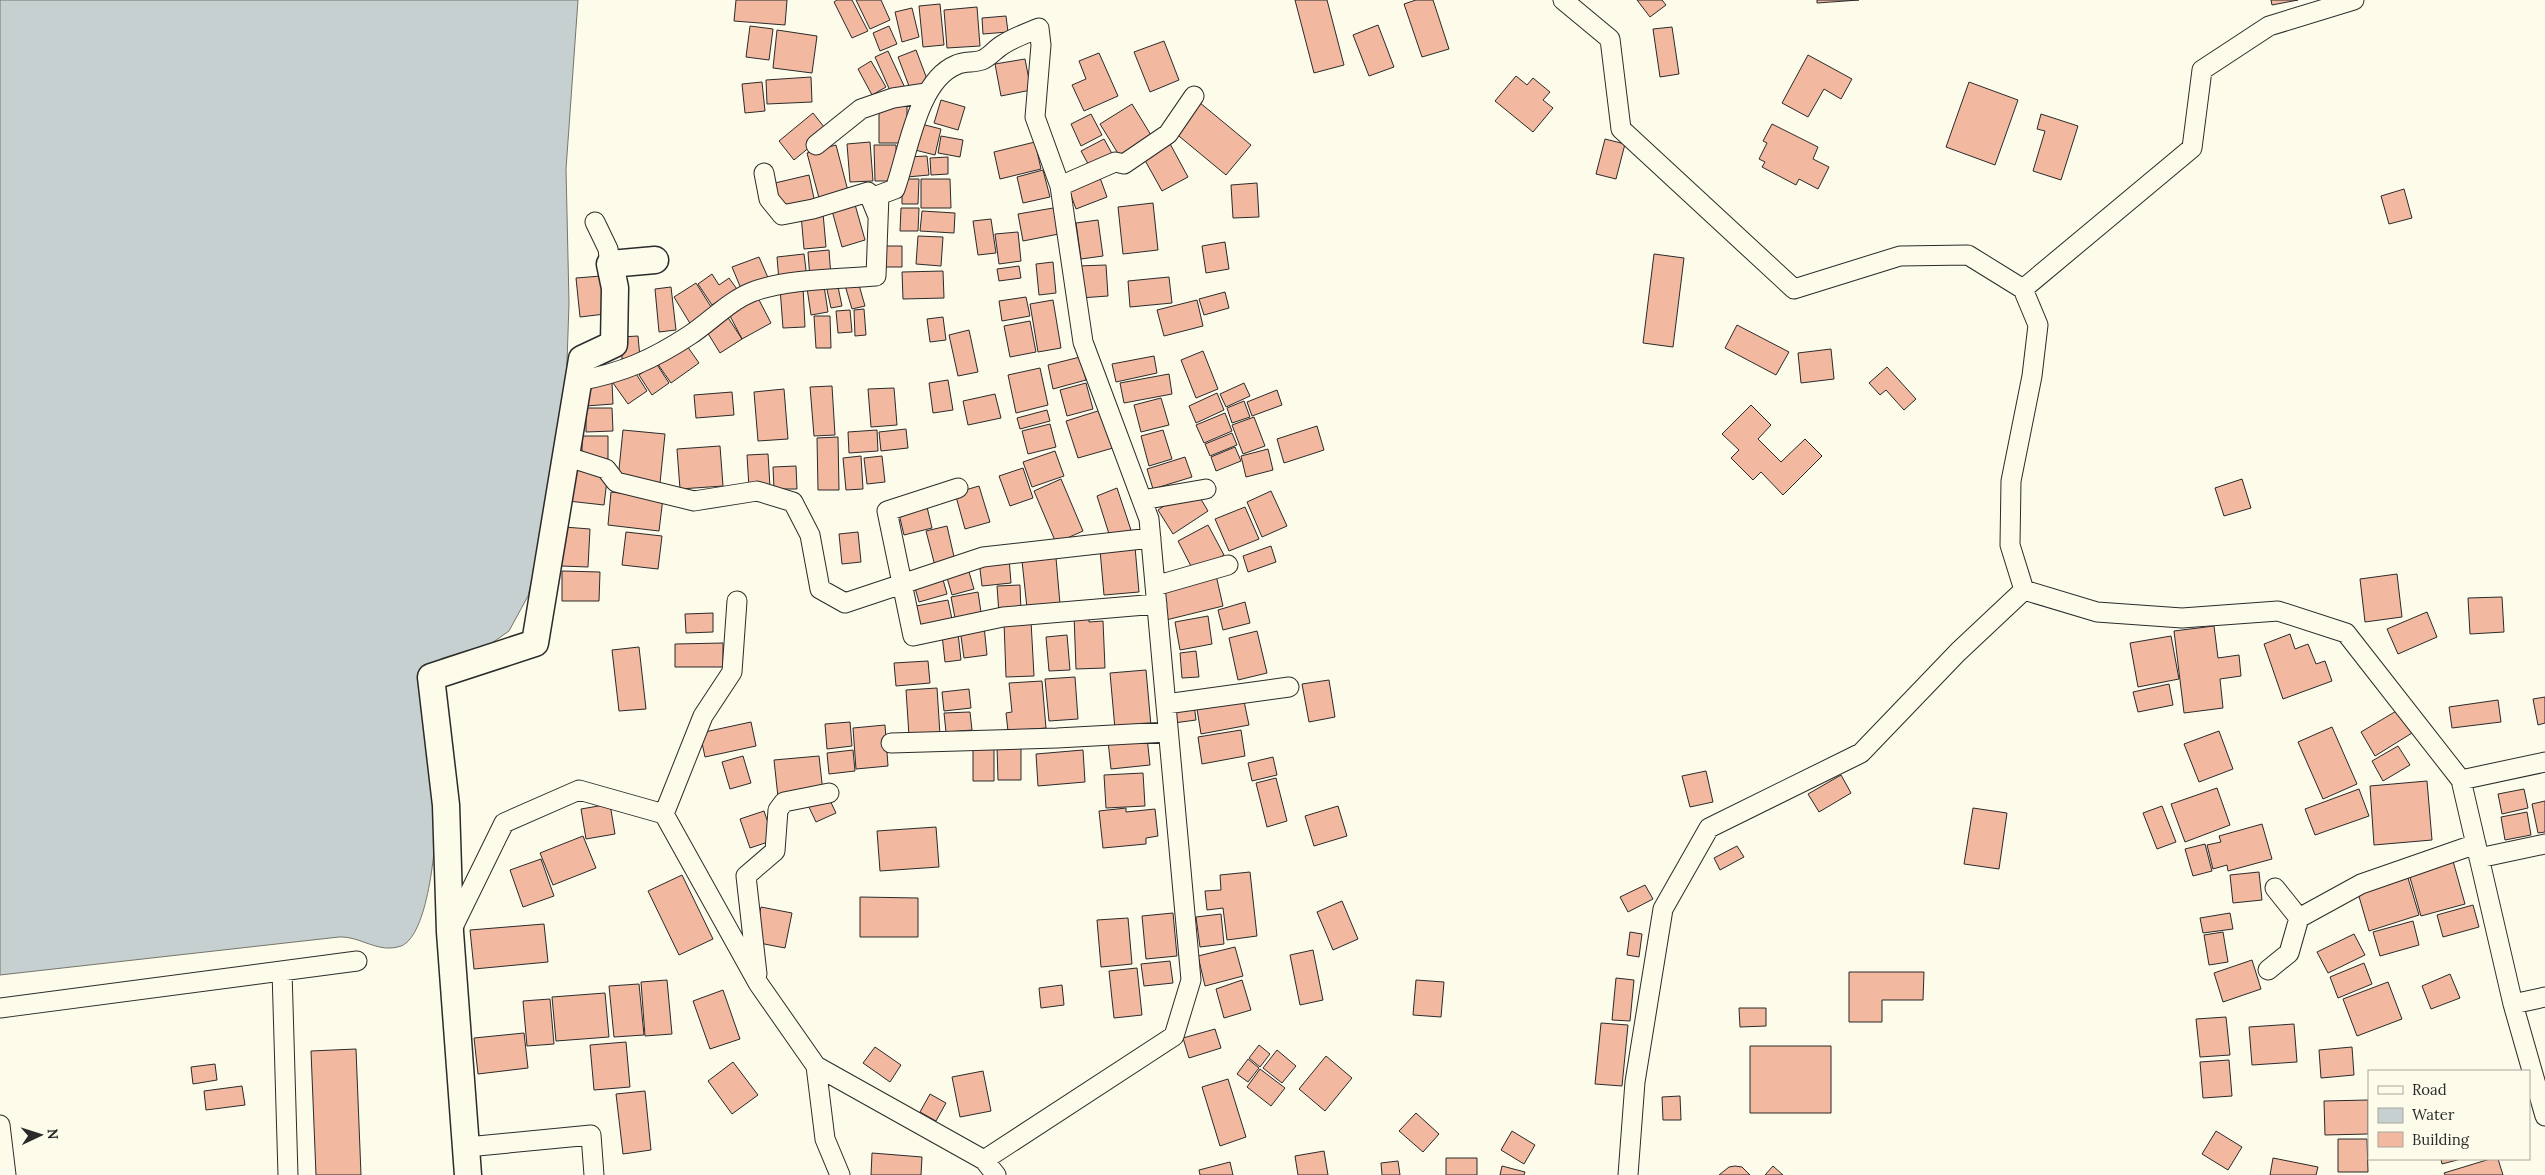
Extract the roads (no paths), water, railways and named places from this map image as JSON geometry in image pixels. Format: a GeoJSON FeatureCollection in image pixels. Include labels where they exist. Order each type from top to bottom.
{"type":"FeatureCollection","features":[{"type":"Feature","properties":{"kind":"street"},"geometry":{"type":"LineString","coordinates":[[1563,0],[1610,39],[1621,129],[1794,289],[1900,256],[1968,255],[2023,289],[2038,325],[2032,376],[2011,481],[2010,545],[2024,590]]}},
{"type":"Feature","properties":{"kind":"street"},"geometry":{"type":"LineString","coordinates":[[2023,289],[2192,148],[2202,70],[2268,26],[2354,0]]}},
{"type":"Feature","properties":{"kind":"street"},"geometry":{"type":"LineString","coordinates":[[578,381],[612,375],[638,365],[690,335],[751,292],[776,286],[876,276],[879,195],[895,189],[904,166],[913,126],[926,94],[942,75],[955,65],[983,60],[1003,44],[1039,28],[1041,45],[1035,117],[1060,186],[1083,342],[1149,520],[1191,980],[1174,1036],[984,1160]]}},
{"type":"Feature","properties":{"kind":"street"},"geometry":{"type":"LineString","coordinates":[[816,146],[861,109],[893,98],[926,94]]}},
{"type":"Feature","properties":{"kind":"street"},"geometry":{"type":"LineString","coordinates":[[1060,186],[1115,162],[1124,164],[1168,134],[1194,96]]}},
{"type":"Feature","properties":{"kind":"street"},"geometry":{"type":"LineString","coordinates":[[764,173],[769,199],[782,215],[813,209],[868,192],[877,215]]}},
{"type":"Feature","properties":{"kind":"street"},"geometry":{"type":"LineString","coordinates":[[468,1175],[450,932],[446,805],[431,677],[535,644],[582,359],[614,344],[615,288],[608,249],[596,222]]}},
{"type":"Feature","properties":{"kind":"street"},"geometry":{"type":"LineString","coordinates":[[610,264],[655,260]]}},
{"type":"Feature","properties":{"kind":"street"},"geometry":{"type":"LineString","coordinates":[[565,456],[606,469],[616,482],[694,501],[757,491],[793,502],[810,535],[820,589],[845,603],[983,557],[1151,538]]}},
{"type":"Feature","properties":{"kind":"street"},"geometry":{"type":"LineString","coordinates":[[958,488],[887,511],[913,636],[1003,617],[1156,595],[1228,565]]}},
{"type":"Feature","properties":{"kind":"street"},"geometry":{"type":"LineString","coordinates":[[1142,500],[1206,489]]}},
{"type":"Feature","properties":{"kind":"street"},"geometry":{"type":"LineString","coordinates":[[2024,590],[2097,612],[2182,618],[2278,611],[2346,633],[2461,780],[2514,1004],[2545,1116]]}},
{"type":"Feature","properties":{"kind":"street"},"geometry":{"type":"LineString","coordinates":[[1628,1175],[1635,1082],[1663,909],[1709,828],[1861,753],[1958,652],[2024,590]]}},
{"type":"Feature","properties":{"kind":"street"},"geometry":{"type":"LineString","coordinates":[[664,814],[703,716],[732,672],[737,601]]}},
{"type":"Feature","properties":{"kind":"street"},"geometry":{"type":"LineString","coordinates":[[1166,704],[1289,687]]}},
{"type":"Feature","properties":{"kind":"street"},"geometry":{"type":"LineString","coordinates":[[891,743],[1057,738],[1168,732]]}},
{"type":"Feature","properties":{"kind":"street"},"geometry":{"type":"LineString","coordinates":[[2461,780],[2545,762]]}},
{"type":"Feature","properties":{"kind":"street"},"geometry":{"type":"LineString","coordinates":[[450,932],[504,823],[580,790],[664,814],[758,982],[816,1066],[984,1160],[996,1175]]}},
{"type":"Feature","properties":{"kind":"street"},"geometry":{"type":"LineString","coordinates":[[758,982],[746,876],[775,851],[778,810],[784,802],[829,793]]}},
{"type":"Feature","properties":{"kind":"street"},"geometry":{"type":"LineString","coordinates":[[2268,970],[2289,953],[2299,918],[2361,884],[2478,851],[2545,844]]}},
{"type":"Feature","properties":{"kind":"street"},"geometry":{"type":"LineString","coordinates":[[2276,888],[2299,918]]}},
{"type":"Feature","properties":{"kind":"street"},"geometry":{"type":"LineString","coordinates":[[0,1008],[358,961]]}},
{"type":"Feature","properties":{"kind":"street"},"geometry":{"type":"LineString","coordinates":[[282,971],[288,1175]]}},
{"type":"Feature","properties":{"kind":"street"},"geometry":{"type":"LineString","coordinates":[[2514,1004],[2545,997]]}},
{"type":"Feature","properties":{"kind":"street"},"geometry":{"type":"LineString","coordinates":[[816,1066],[825,1139],[840,1175]]}},
{"type":"Feature","properties":{"kind":"street"},"geometry":{"type":"LineString","coordinates":[[0,1125],[6,1175]]}},
{"type":"Feature","properties":{"kind":"street"},"geometry":{"type":"LineString","coordinates":[[467,1148],[591,1135],[594,1175]]}},
{"type":"Feature","properties":{"kind":"water"},"geometry":{"type":"Polygon","coordinates":[[[0,0],[578,0],[566,169],[569,303],[566,392],[542,537],[528,596],[509,631],[492,643],[443,658],[425,667],[436,806],[434,848],[429,888],[418,926],[410,939],[401,946],[385,948],[347,937],[339,937],[0,975],[0,0]]]}}]}
